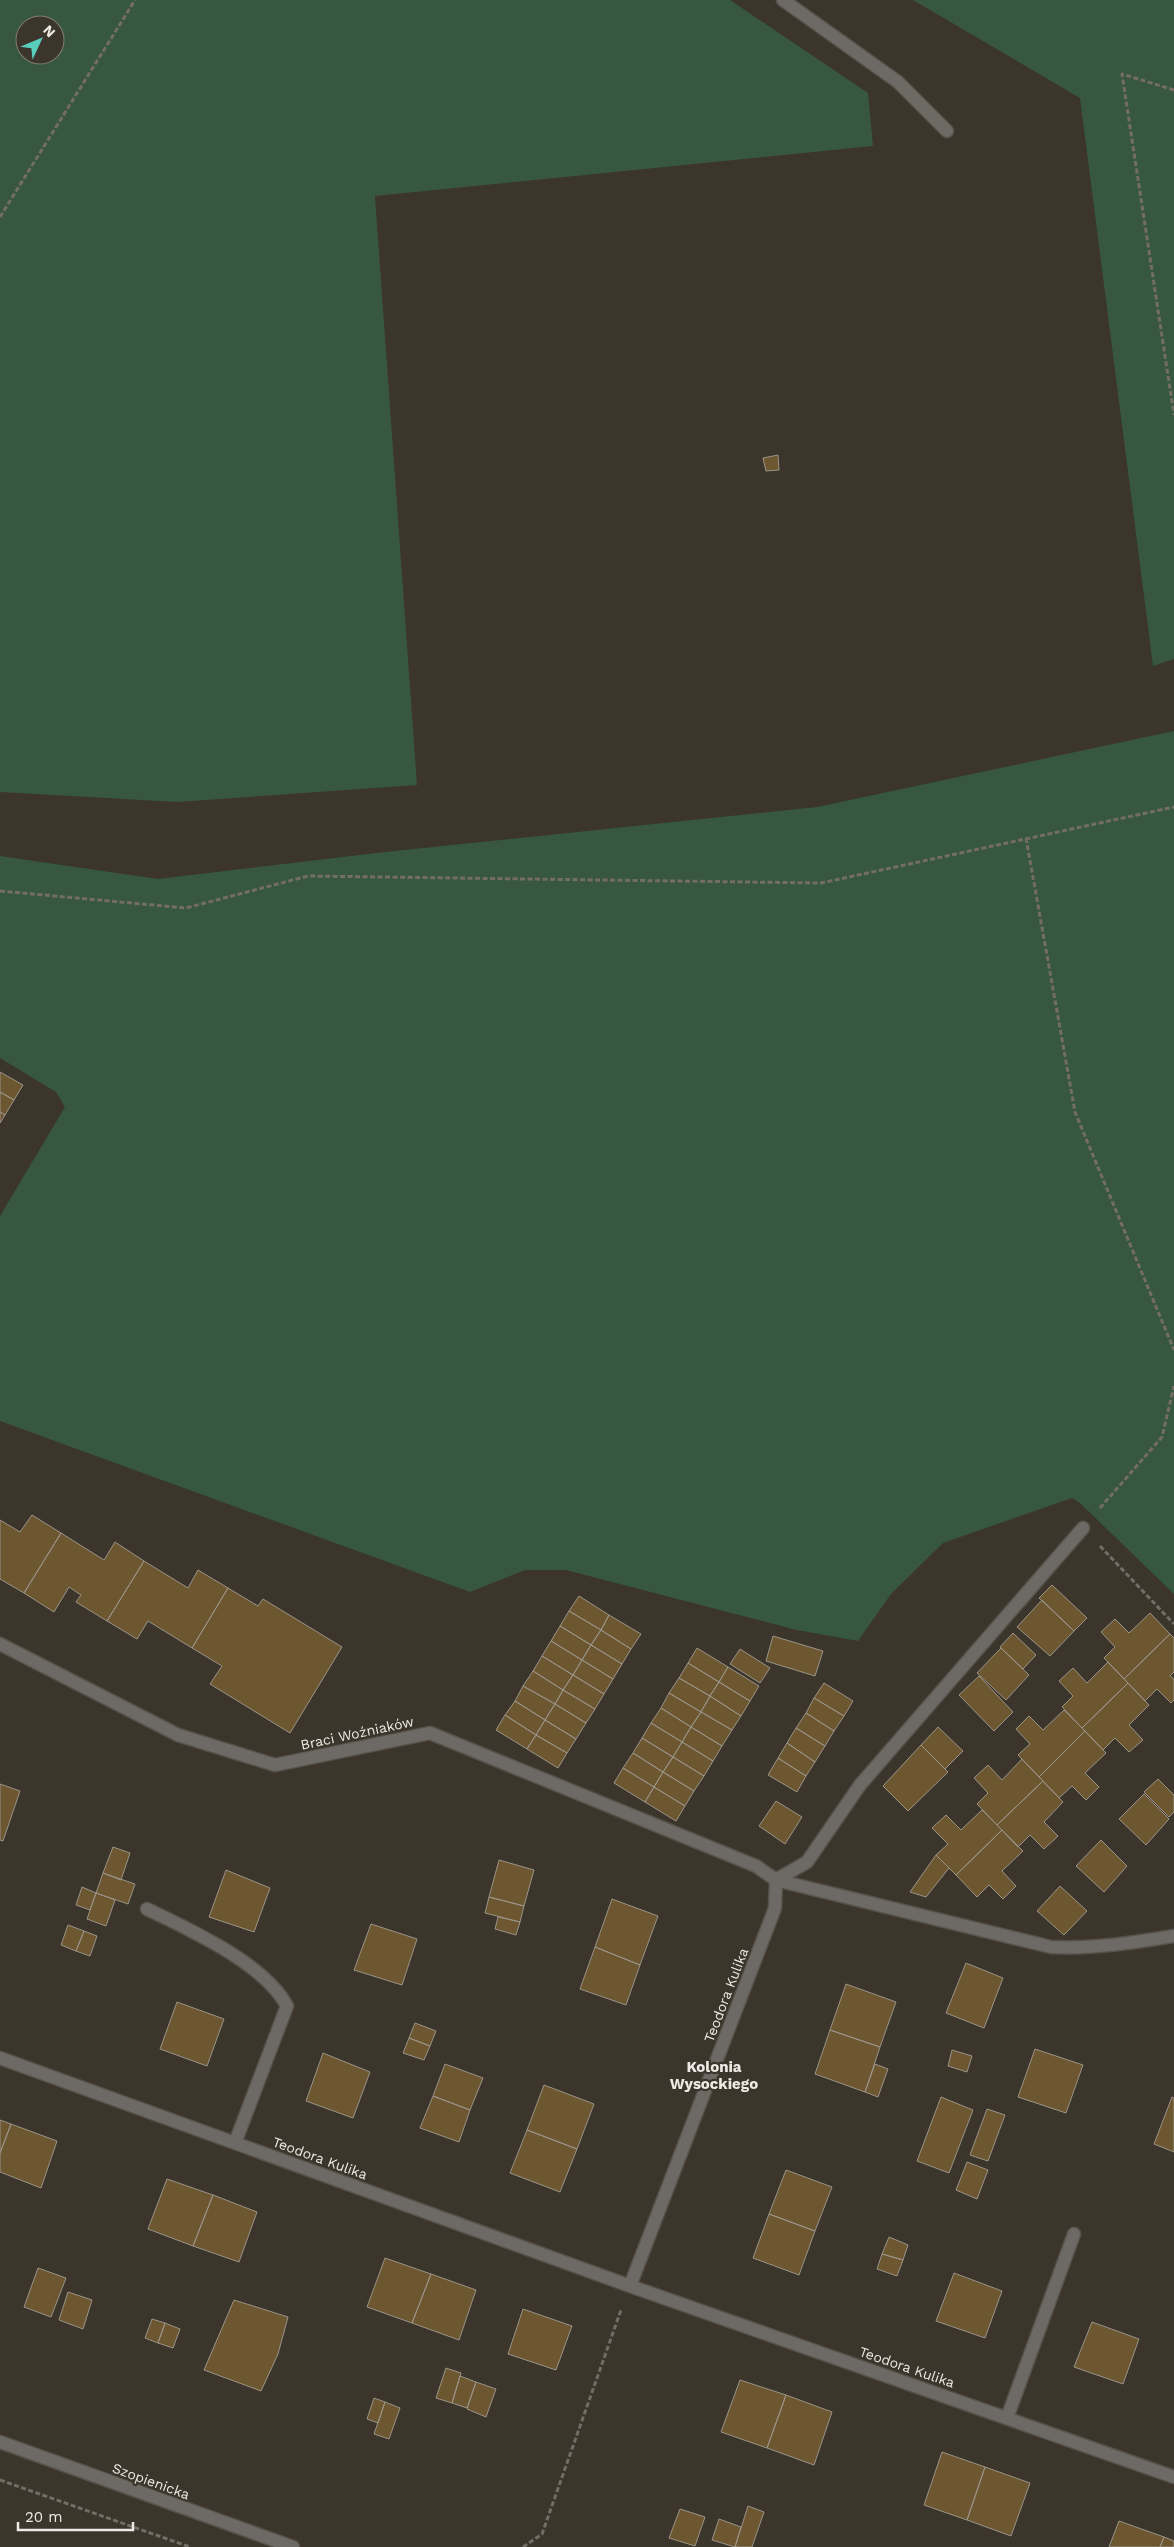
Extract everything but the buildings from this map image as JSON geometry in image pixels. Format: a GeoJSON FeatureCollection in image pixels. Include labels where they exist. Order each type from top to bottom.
{"type":"FeatureCollection","features":[{"type":"Feature","properties":{"kind":"street"},"geometry":{"type":"LineString","coordinates":[[783,0],[898,82],[947,131]]}},
{"type":"Feature","properties":{"kind":"street"},"geometry":{"type":"LineString","coordinates":[[776,1880],[807,1862],[860,1785],[1082,1528]]}},
{"type":"Feature","properties":{"kind":"street","name":"Braci Woźniaków"},"geometry":{"type":"LineString","coordinates":[[0,1644],[178,1734],[275,1765],[430,1733],[756,1866],[776,1880]]}},
{"type":"Feature","properties":{"kind":"street"},"geometry":{"type":"LineString","coordinates":[[776,1880],[1050,1947],[1114,1946],[1174,1936]]}},
{"type":"Feature","properties":{"kind":"street","name":"Teodora Kulika"},"geometry":{"type":"LineString","coordinates":[[630,2286],[775,1908],[776,1880]]}},
{"type":"Feature","properties":{"kind":"street"},"geometry":{"type":"LineString","coordinates":[[147,1909],[200,1935],[266,1979],[279,1992],[287,2006],[235,2143]]}},
{"type":"Feature","properties":{"kind":"street","name":"Teodora Kulika"},"geometry":{"type":"LineString","coordinates":[[0,2058],[630,2286],[1174,2477]]}},
{"type":"Feature","properties":{"kind":"street"},"geometry":{"type":"LineString","coordinates":[[1007,2418],[1074,2234]]}},
{"type":"Feature","properties":{"kind":"street","name":"Szopienicka"},"geometry":{"type":"LineString","coordinates":[[0,2442],[293,2547]]}},
{"type":"Feature","properties":{"kind":"path"},"geometry":{"type":"LineString","coordinates":[[0,217],[135,0]]}},
{"type":"Feature","properties":{"kind":"path"},"geometry":{"type":"LineString","coordinates":[[1174,90],[1122,74],[1174,415]]}},
{"type":"Feature","properties":{"kind":"path"},"geometry":{"type":"LineString","coordinates":[[0,891],[186,908],[308,876],[821,883],[1174,807]]}},
{"type":"Feature","properties":{"kind":"path"},"geometry":{"type":"LineString","coordinates":[[1026,838],[1075,1112],[1174,1350]]}},
{"type":"Feature","properties":{"kind":"path"},"geometry":{"type":"LineString","coordinates":[[1174,1386],[1162,1437],[1082,1528],[1174,1624]]}},
{"type":"Feature","properties":{"kind":"path"},"geometry":{"type":"LineString","coordinates":[[523,2547],[542,2534],[630,2286]]}},
{"type":"Feature","properties":{"kind":"path"},"geometry":{"type":"LineString","coordinates":[[0,2480],[190,2547]]}},
{"type":"Feature","properties":{"kind":"green space"},"geometry":{"type":"Polygon","coordinates":[[[0,0],[730,0],[868,93],[873,146],[375,196],[417,785],[177,802],[0,792],[0,0]]]}},
{"type":"Feature","properties":{"kind":"green space"},"geometry":{"type":"Polygon","coordinates":[[[913,0],[1174,0],[1174,659],[1153,666],[1080,98],[913,0]]]}},
{"type":"Feature","properties":{"kind":"green space"},"geometry":{"type":"Polygon","coordinates":[[[1174,731],[1174,1594],[1080,1503],[1072,1498],[943,1543],[891,1594],[858,1641],[797,1630],[566,1570],[525,1570],[470,1592],[0,1421],[0,1216],[65,1107],[56,1092],[0,1058],[0,856],[158,879],[385,852],[817,807],[1174,731]]]}},
{"type":"Feature","properties":{"kind":"district","name":"Kolonia Wysockiego"},"geometry":{"type":"Point","coordinates":[714,2076]}}]}
